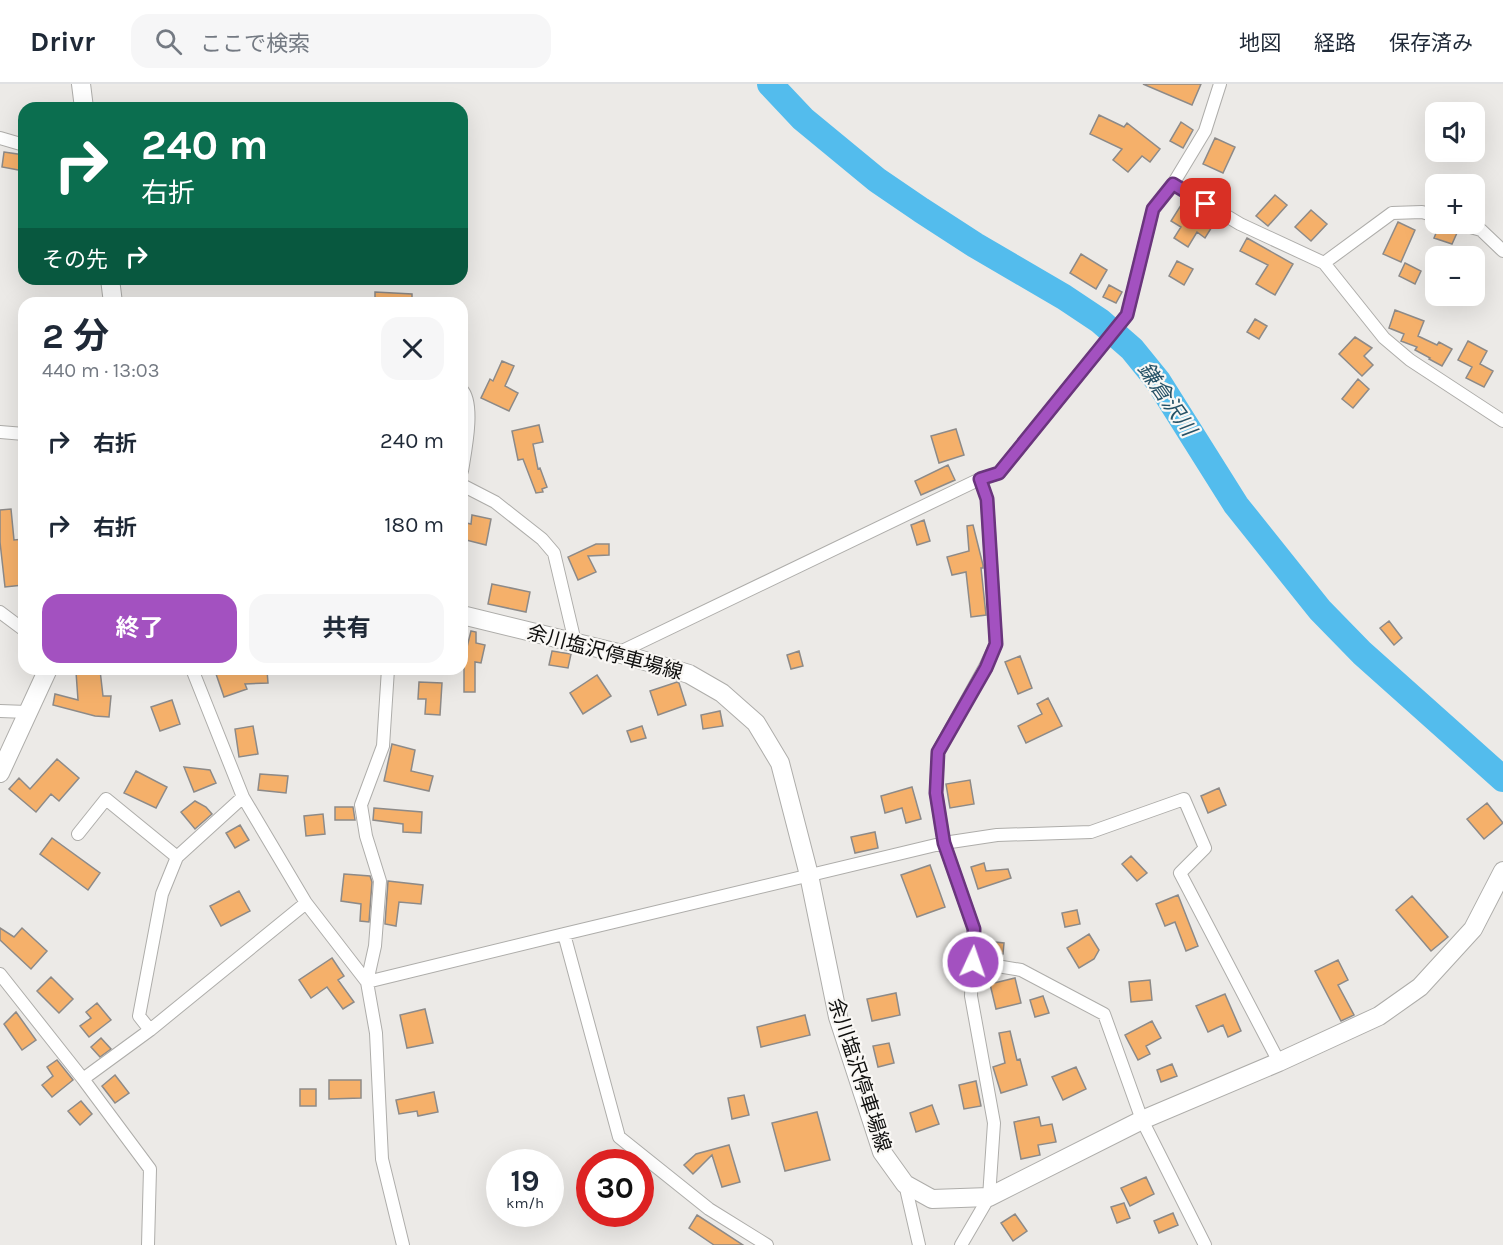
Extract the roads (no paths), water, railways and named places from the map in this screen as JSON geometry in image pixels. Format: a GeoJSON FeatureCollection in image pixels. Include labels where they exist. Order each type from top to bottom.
{"type":"FeatureCollection","features":[{"type":"Feature","properties":{"kind":"main road"},"geometry":{"type":"LineString","coordinates":[[81,84],[83,102]]}},
{"type":"Feature","properties":{"kind":"main road","name":"余川塩沢停車場線"},"geometry":{"type":"LineString","coordinates":[[468,616],[618,653],[689,674],[722,693],[756,723],[780,763],[809,875],[838,1017],[882,1152],[905,1184],[933,1199],[989,1197],[1142,1120],[1279,1062],[1379,1016],[1420,987],[1473,929],[1503,870]]}},
{"type":"Feature","properties":{"kind":"main road"},"geometry":{"type":"LineString","coordinates":[[0,773],[45,675]]}},
{"type":"Feature","properties":{"kind":"street"},"geometry":{"type":"LineString","coordinates":[[618,653],[980,479],[999,473],[1127,315],[1153,209],[1173,184],[1205,131],[1220,84]]}},
{"type":"Feature","properties":{"kind":"street"},"geometry":{"type":"LineString","coordinates":[[0,138],[18,143]]}},
{"type":"Feature","properties":{"kind":"street"},"geometry":{"type":"LineString","coordinates":[[1173,184],[1240,224],[1323,263],[1384,338],[1410,360],[1503,421]]}},
{"type":"Feature","properties":{"kind":"street"},"geometry":{"type":"LineString","coordinates":[[1323,263],[1392,213],[1425,213]]}},
{"type":"Feature","properties":{"kind":"street"},"geometry":{"type":"LineString","coordinates":[[1485,234],[1503,251]]}},
{"type":"Feature","properties":{"kind":"street"},"geometry":{"type":"LineString","coordinates":[[468,414],[468,431]]}},
{"type":"Feature","properties":{"kind":"street"},"geometry":{"type":"LineString","coordinates":[[0,432],[18,434]]}},
{"type":"Feature","properties":{"kind":"street"},"geometry":{"type":"LineString","coordinates":[[961,1245],[989,1197],[994,1124],[971,996],[974,929],[944,843],[936,793],[938,752],[986,668],[996,644],[987,499],[980,479]]}},
{"type":"Feature","properties":{"kind":"street"},"geometry":{"type":"LineString","coordinates":[[468,488],[495,502],[542,539],[554,553],[575,642]]}},
{"type":"Feature","properties":{"kind":"street"},"geometry":{"type":"LineString","coordinates":[[0,612],[18,626]]}},
{"type":"Feature","properties":{"kind":"street"},"geometry":{"type":"LineString","coordinates":[[194,675],[243,797],[306,903],[367,982]]}},
{"type":"Feature","properties":{"kind":"street"},"geometry":{"type":"LineString","coordinates":[[388,675],[383,746],[361,805],[366,836],[380,880],[375,946],[367,982],[376,1033],[382,1159],[403,1245]]}},
{"type":"Feature","properties":{"kind":"street"},"geometry":{"type":"LineString","coordinates":[[0,711],[27,712]]}},
{"type":"Feature","properties":{"kind":"street"},"geometry":{"type":"LineString","coordinates":[[150,1030],[140,1016],[162,894],[177,857],[243,797]]}},
{"type":"Feature","properties":{"kind":"street"},"geometry":{"type":"LineString","coordinates":[[78,834],[106,799],[177,857]]}},
{"type":"Feature","properties":{"kind":"street"},"geometry":{"type":"LineString","coordinates":[[367,982],[944,843],[998,835],[1091,832],[1184,799],[1205,848],[1180,873],[1279,1062]]}},
{"type":"Feature","properties":{"kind":"street"},"geometry":{"type":"LineString","coordinates":[[83,1079],[150,1030],[306,903]]}},
{"type":"Feature","properties":{"kind":"street"},"geometry":{"type":"LineString","coordinates":[[564,934],[619,1137],[709,1209],[767,1245]]}},
{"type":"Feature","properties":{"kind":"street"},"geometry":{"type":"LineString","coordinates":[[973,962],[1021,970],[1104,1014],[1142,1120],[1205,1245]]}},
{"type":"Feature","properties":{"kind":"street"},"geometry":{"type":"LineString","coordinates":[[0,974],[150,1169],[148,1245]]}},
{"type":"Feature","properties":{"kind":"street"},"geometry":{"type":"LineString","coordinates":[[905,1184],[919,1245]]}},
{"type":"Feature","properties":{"kind":"waterway","name":"鎌倉沢川"},"geometry":{"type":"LineString","coordinates":[[770,84],[803,119],[877,180],[975,245],[1064,297],[1100,321],[1132,349],[1158,381],[1236,505],[1320,610],[1362,653],[1503,779]]}}]}
